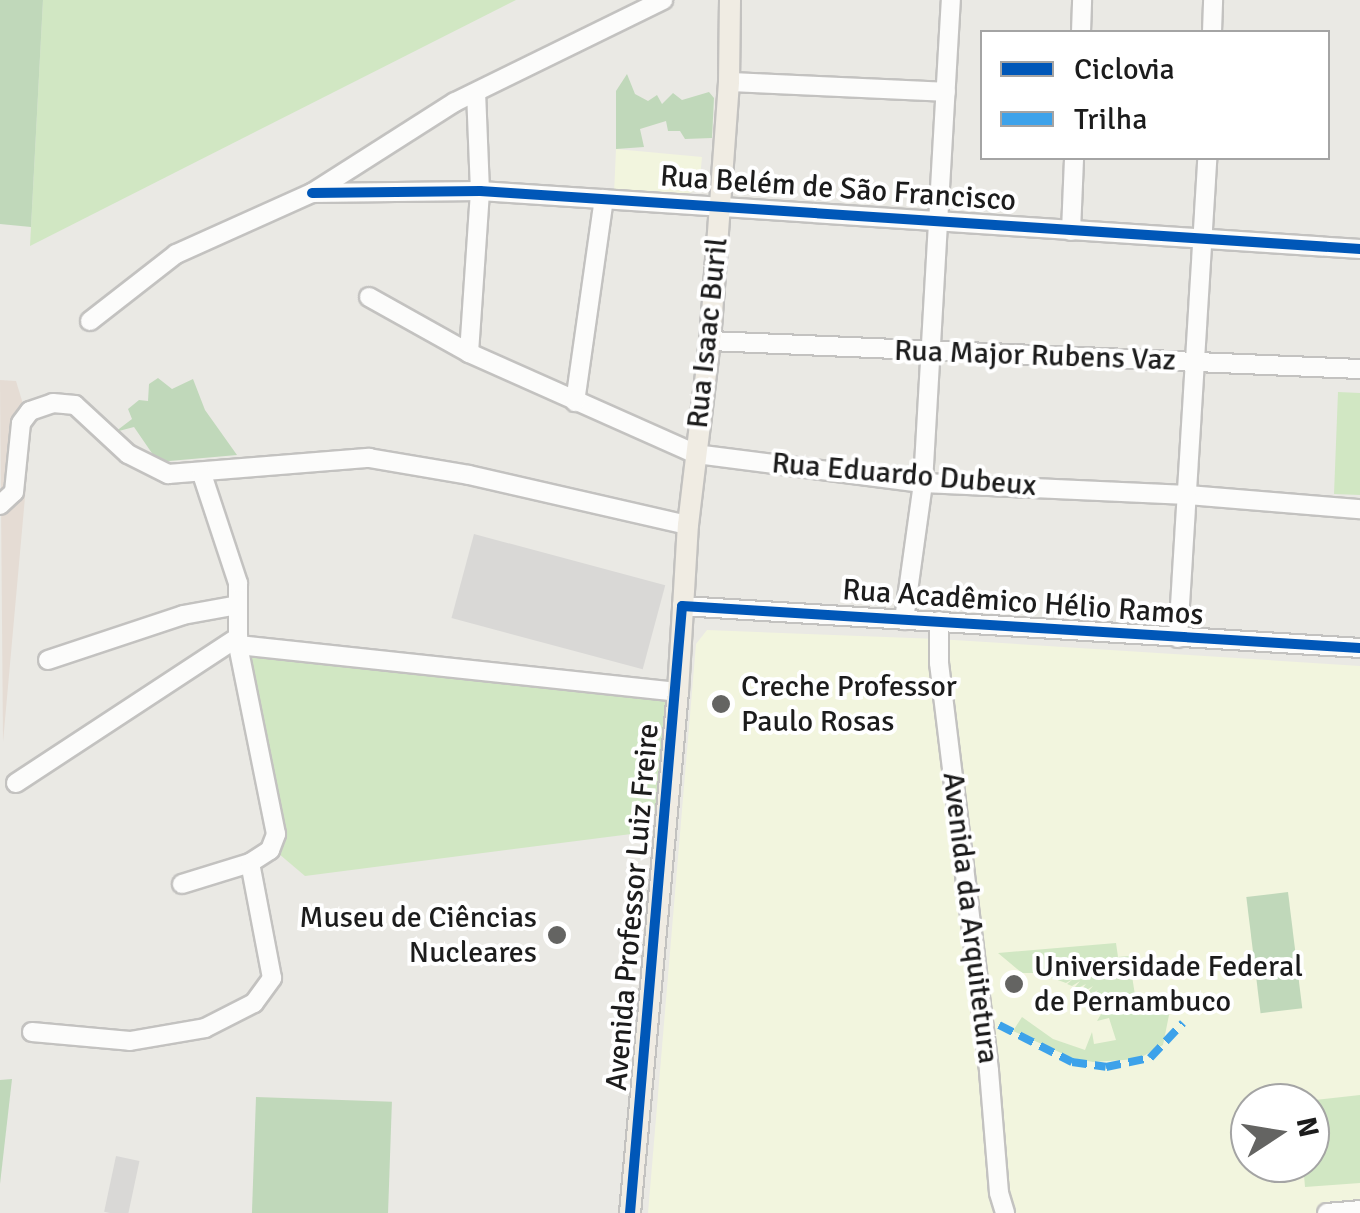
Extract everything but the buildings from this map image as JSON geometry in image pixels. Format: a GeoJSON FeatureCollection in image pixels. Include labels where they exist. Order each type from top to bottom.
{"type":"FeatureCollection","features":[{"type":"Feature","properties":{"kind":"main road","name":"Rua Isaac Buril"},"geometry":{"type":"LineString","coordinates":[[682,606],[721,204],[730,0]]}},
{"type":"Feature","properties":{"kind":"main road","name":"Avenida Professor Luiz Freire"},"geometry":{"type":"LineString","coordinates":[[630,1213],[678,692],[682,606]]}},
{"type":"Feature","properties":{"kind":"street","name":"Rua Belém de São Francisco"},"geometry":{"type":"LineString","coordinates":[[90,321],[176,254],[312,193],[455,102],[663,0]]}},
{"type":"Feature","properties":{"kind":"street"},"geometry":{"type":"LineString","coordinates":[[904,620],[923,483],[951,0]]}},
{"type":"Feature","properties":{"kind":"street"},"geometry":{"type":"LineString","coordinates":[[1081,30],[1082,0]]}},
{"type":"Feature","properties":{"kind":"street"},"geometry":{"type":"LineString","coordinates":[[1212,30],[1213,0]]}},
{"type":"Feature","properties":{"kind":"street"},"geometry":{"type":"LineString","coordinates":[[729,82],[946,92]]}},
{"type":"Feature","properties":{"kind":"street"},"geometry":{"type":"LineString","coordinates":[[470,353],[480,191],[476,93]]}},
{"type":"Feature","properties":{"kind":"street"},"geometry":{"type":"LineString","coordinates":[[1071,230],[1074,160]]}},
{"type":"Feature","properties":{"kind":"street"},"geometry":{"type":"LineString","coordinates":[[1178,638],[1206,160]]}},
{"type":"Feature","properties":{"kind":"street","name":"Rua Belém de São Francisco"},"geometry":{"type":"LineString","coordinates":[[312,193],[480,191],[721,204],[1360,250]]}},
{"type":"Feature","properties":{"kind":"street"},"geometry":{"type":"LineString","coordinates":[[575,402],[604,199]]}},
{"type":"Feature","properties":{"kind":"street","name":"Rua Eduardo Dubeux"},"geometry":{"type":"LineString","coordinates":[[369,298],[470,353],[696,454],[923,483],[1188,495],[1360,509]]}},
{"type":"Feature","properties":{"kind":"street","name":"Rua Major Rubens Vaz"},"geometry":{"type":"LineString","coordinates":[[710,341],[930,354],[1360,369]]}},
{"type":"Feature","properties":{"kind":"street"},"geometry":{"type":"LineString","coordinates":[[0,506],[14,492],[21,422],[30,411],[52,403],[83,410],[128,454],[154,470],[202,474],[369,458],[469,474],[688,526]]}},
{"type":"Feature","properties":{"kind":"street"},"geometry":{"type":"LineString","coordinates":[[182,884],[250,862],[270,850],[276,834],[238,641],[232,556],[202,474]]}},
{"type":"Feature","properties":{"kind":"street"},"geometry":{"type":"LineString","coordinates":[[48,660],[184,615],[238,605]]}},
{"type":"Feature","properties":{"kind":"street","name":"Rua Acadêmico Hélio Ramos"},"geometry":{"type":"LineString","coordinates":[[682,606],[1360,648]]}},
{"type":"Feature","properties":{"kind":"street","name":"Avenida da Arquitetura"},"geometry":{"type":"LineString","coordinates":[[939,622],[939,663],[989,1071],[999,1193],[1005,1213]]}},
{"type":"Feature","properties":{"kind":"street"},"geometry":{"type":"LineString","coordinates":[[16,783],[238,641],[678,692]]}},
{"type":"Feature","properties":{"kind":"street"},"geometry":{"type":"LineString","coordinates":[[32,1032],[130,1040],[162,1037],[205,1028],[254,1003],[272,978],[250,862]]}},
{"type":"Feature","properties":{"kind":"street"},"geometry":{"type":"LineString","coordinates":[[1327,1213],[1360,1210]]}},
{"type":"Feature","properties":{"kind":"shaded area"},"geometry":{"type":"Polygon","coordinates":[[[0,0],[43,0],[31,227],[0,224],[0,0]]]}},
{"type":"Feature","properties":{"kind":"shaded area"},"geometry":{"type":"Polygon","coordinates":[[[627,74],[635,94],[648,101],[657,95],[662,104],[673,93],[682,100],[709,92],[714,98],[712,138],[685,139],[680,131],[668,131],[666,121],[640,129],[644,147],[616,149],[616,91],[627,74]]]}},
{"type":"Feature","properties":{"kind":"shaded area"},"geometry":{"type":"Polygon","coordinates":[[[616,149],[702,157],[699,188],[683,197],[614,194],[616,149]]]}},
{"type":"Feature","properties":{"kind":"shaded area"},"geometry":{"type":"Polygon","coordinates":[[[158,378],[172,389],[193,379],[205,410],[237,455],[158,462],[134,427],[115,432],[132,419],[128,409],[139,400],[148,401],[149,384],[158,378]]]}},
{"type":"Feature","properties":{"kind":"shaded area"},"geometry":{"type":"Polygon","coordinates":[[[0,380],[16,381],[31,430],[3,742],[0,380]]]}},
{"type":"Feature","properties":{"kind":"shaded area"},"geometry":{"type":"Polygon","coordinates":[[[474,534],[665,585],[643,669],[451,618],[474,534]]]}},
{"type":"Feature","properties":{"kind":"shaded area","name":"Universidade Federal de Pernambuco"},"geometry":{"type":"Polygon","coordinates":[[[707,630],[938,639],[1360,666],[1360,1213],[648,1213],[696,644],[707,630]]]}},
{"type":"Feature","properties":{"kind":"shaded area"},"geometry":{"type":"Polygon","coordinates":[[[1288,892],[1302,1008],[1261,1013],[1246,897],[1288,892]]]}},
{"type":"Feature","properties":{"kind":"shaded area"},"geometry":{"type":"Polygon","coordinates":[[[12,1079],[0,1184],[0,1080],[12,1079]]]}},
{"type":"Feature","properties":{"kind":"shaded area"},"geometry":{"type":"Polygon","coordinates":[[[256,1097],[392,1102],[388,1213],[252,1213],[256,1097]]]}},
{"type":"Feature","properties":{"kind":"shaded area"},"geometry":{"type":"Polygon","coordinates":[[[116,1156],[139,1161],[128,1213],[104,1212],[116,1156]]]}},
{"type":"Feature","properties":{"kind":"green space"},"geometry":{"type":"Polygon","coordinates":[[[43,0],[516,0],[30,246],[43,0]]]}},
{"type":"Feature","properties":{"kind":"green space"},"geometry":{"type":"Polygon","coordinates":[[[1338,392],[1360,393],[1360,495],[1334,494],[1338,392]]]}},
{"type":"Feature","properties":{"kind":"green space"},"geometry":{"type":"Polygon","coordinates":[[[255,651],[678,692],[667,792],[639,833],[305,876],[272,848],[238,669],[255,651]]]}},
{"type":"Feature","properties":{"kind":"green space"},"geometry":{"type":"Polygon","coordinates":[[[1116,943],[1118,957],[1129,956],[1138,1015],[1170,1010],[1163,1045],[1138,1059],[1093,1062],[1072,1058],[1013,1031],[1022,1017],[1053,1039],[1085,1050],[1092,1032],[1094,1044],[1116,1040],[1109,1018],[1097,1021],[1110,999],[1103,1002],[1104,994],[1098,999],[1093,996],[1098,990],[1087,993],[1093,986],[1085,991],[1081,990],[1086,984],[1075,987],[1080,981],[1072,986],[1067,984],[1073,979],[1066,983],[1038,973],[1022,973],[998,953],[1116,943]]]}},
{"type":"Feature","properties":{"kind":"green space"},"geometry":{"type":"Polygon","coordinates":[[[1360,1095],[1360,1183],[1305,1187],[1305,1183],[1330,1183],[1330,1098],[1360,1095]]]}},
{"type":"Feature","properties":{"kind":"marked path"},"geometry":{"type":"LineString","coordinates":[[999,1025],[1072,1062],[1106,1067],[1150,1058],[1183,1023]]}},
{"type":"Feature","properties":{"kind":"cycle path"},"geometry":{"type":"LineString","coordinates":[[312,193],[480,191],[1360,249]]}},
{"type":"Feature","properties":{"kind":"cycle path"},"geometry":{"type":"LineString","coordinates":[[630,1213],[682,606],[1360,648]]}},
{"type":"Feature","properties":{"kind":"place","name":"Creche Professor Paulo Rosas"},"geometry":{"type":"Point","coordinates":[721,704]}},
{"type":"Feature","properties":{"kind":"place","name":"Museu de Ciências Nucleares"},"geometry":{"type":"Point","coordinates":[557,935]}},
{"type":"Feature","properties":{"kind":"place","name":"Universidade Federal de Pernambuco"},"geometry":{"type":"Point","coordinates":[1014,984]}}]}
